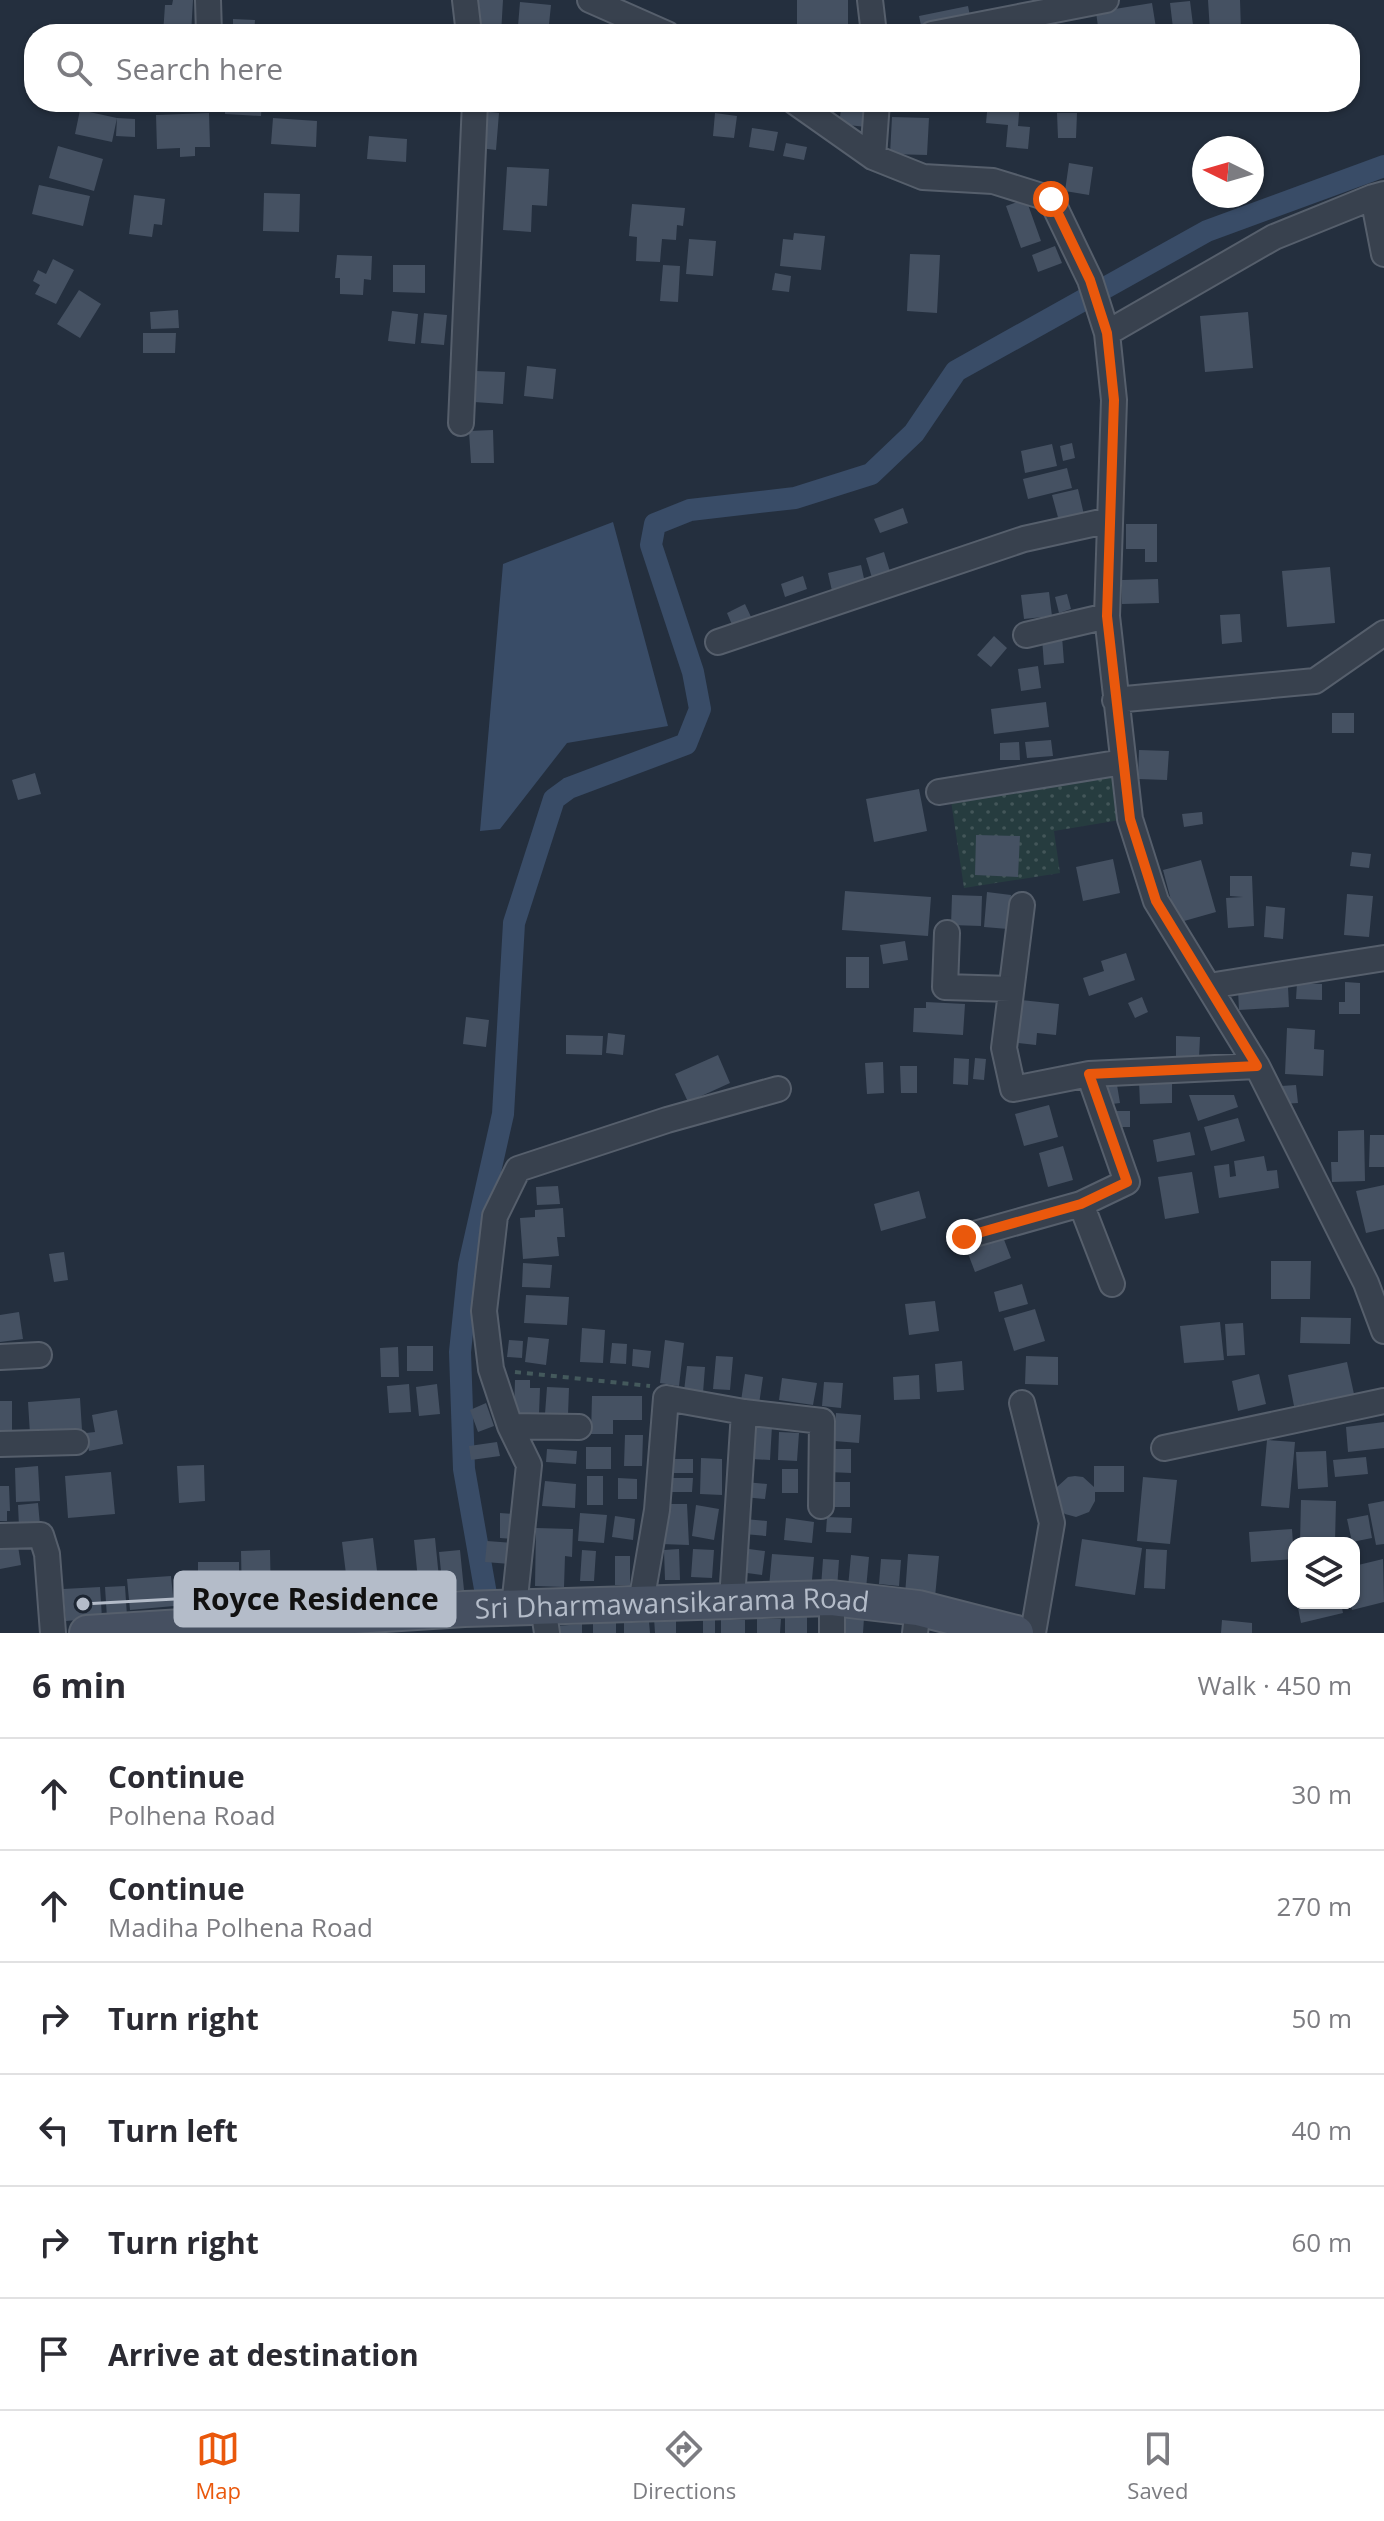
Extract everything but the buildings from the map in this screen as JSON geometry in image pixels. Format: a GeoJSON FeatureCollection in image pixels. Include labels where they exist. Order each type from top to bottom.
{"type":"FeatureCollection","features":[{"type":"Feature","properties":{"kind":"street"},"geometry":{"type":"LineString","coordinates":[[208,0],[209,24]]}},
{"type":"Feature","properties":{"kind":"street"},"geometry":{"type":"LineString","coordinates":[[465,0],[468,24]]}},
{"type":"Feature","properties":{"kind":"street"},"geometry":{"type":"LineString","coordinates":[[590,0],[644,24]]}},
{"type":"Feature","properties":{"kind":"street"},"geometry":{"type":"LineString","coordinates":[[870,0],[873,24]]}},
{"type":"Feature","properties":{"kind":"street"},"geometry":{"type":"LineString","coordinates":[[983,24],[1106,0]]}},
{"type":"Feature","properties":{"kind":"street"},"geometry":{"type":"LineString","coordinates":[[461,423],[475,112]]}},
{"type":"Feature","properties":{"kind":"street"},"geometry":{"type":"LineString","coordinates":[[809,112],[873,157],[923,177],[993,181],[1051,199],[1090,280],[1104,324],[1114,400],[1107,616],[1130,819],[1156,901],[1257,1066],[1366,1283],[1384,1331]]}},
{"type":"Feature","properties":{"kind":"street"},"geometry":{"type":"LineString","coordinates":[[873,157],[876,112]]}},
{"type":"Feature","properties":{"kind":"street"},"geometry":{"type":"LineString","coordinates":[[1104,324],[1274,237],[1378,196],[1384,254]]}},
{"type":"Feature","properties":{"kind":"street"},"geometry":{"type":"LineString","coordinates":[[718,642],[1024,539],[1110,520]]}},
{"type":"Feature","properties":{"kind":"street"},"geometry":{"type":"LineString","coordinates":[[1026,635],[1107,616]]}},
{"type":"Feature","properties":{"kind":"street"},"geometry":{"type":"LineString","coordinates":[[1115,700],[1315,681],[1384,633]]}},
{"type":"Feature","properties":{"kind":"street"},"geometry":{"type":"LineString","coordinates":[[939,792],[1123,762]]}},
{"type":"Feature","properties":{"kind":"street"},"geometry":{"type":"LineString","coordinates":[[1022,905],[1004,1048],[1013,1089],[1089,1074],[1257,1066]]}},
{"type":"Feature","properties":{"kind":"street"},"geometry":{"type":"LineString","coordinates":[[947,933],[945,987],[1011,989]]}},
{"type":"Feature","properties":{"kind":"street"},"geometry":{"type":"LineString","coordinates":[[1209,986],[1384,958]]}},
{"type":"Feature","properties":{"kind":"street"},"geometry":{"type":"LineString","coordinates":[[964,1237],[1081,1204],[1127,1182],[1089,1074]]}},
{"type":"Feature","properties":{"kind":"street"},"geometry":{"type":"LineString","coordinates":[[535,1615],[529,1465],[510,1426],[491,1369],[484,1311],[495,1216],[518,1169],[667,1120],[778,1089]]}},
{"type":"Feature","properties":{"kind":"street"},"geometry":{"type":"LineString","coordinates":[[1081,1204],[1112,1284]]}},
{"type":"Feature","properties":{"kind":"street"},"geometry":{"type":"LineString","coordinates":[[0,1357],[39,1355]]}},
{"type":"Feature","properties":{"kind":"street"},"geometry":{"type":"LineString","coordinates":[[641,1603],[657,1510],[666,1398],[744,1412],[822,1421],[821,1506]]}},
{"type":"Feature","properties":{"kind":"street"},"geometry":{"type":"LineString","coordinates":[[1164,1448],[1384,1401]]}},
{"type":"Feature","properties":{"kind":"street"},"geometry":{"type":"LineString","coordinates":[[1022,1403],[1052,1523],[1033,1633]]}},
{"type":"Feature","properties":{"kind":"street"},"geometry":{"type":"LineString","coordinates":[[732,1600],[744,1412]]}},
{"type":"Feature","properties":{"kind":"street"},"geometry":{"type":"LineString","coordinates":[[510,1426],[579,1427]]}},
{"type":"Feature","properties":{"kind":"street"},"geometry":{"type":"LineString","coordinates":[[0,1444],[76,1442]]}},
{"type":"Feature","properties":{"kind":"street"},"geometry":{"type":"LineString","coordinates":[[0,1536],[41,1535],[47,1554],[53,1633]]}},
{"type":"Feature","properties":{"kind":"street"},"geometry":{"type":"LineString","coordinates":[[832,1598],[832,1633]]}},
{"type":"Feature","properties":{"kind":"street","name":"Sri Dharmawansikarama Road"},"geometry":{"type":"LineString","coordinates":[[87,1633],[535,1615],[641,1603],[832,1598],[916,1620],[1016,1633]]}},
{"type":"Feature","properties":{"kind":"path"},"geometry":{"type":"LineString","coordinates":[[491,1369],[659,1387],[666,1398]]}},
{"type":"Feature","properties":{"kind":"green space"},"geometry":{"type":"Polygon","coordinates":[[[1113,775],[1120,820],[1054,831],[1060,873],[964,888],[951,801],[1113,775]]]}},
{"type":"Feature","properties":{"kind":"water"},"geometry":{"type":"Polygon","coordinates":[[[613,522],[668,726],[567,743],[500,829],[480,831],[503,564],[613,522]]]}},
{"type":"Feature","properties":{"kind":"waterway"},"geometry":{"type":"LineString","coordinates":[[487,1600],[464,1469],[460,1352],[469,1265],[503,1114],[514,923],[554,799],[569,788],[686,744],[700,709],[693,672],[651,545],[655,524],[690,510],[795,498],[871,474],[914,433],[956,371],[1207,231],[1384,166]]}},
{"type":"Feature","properties":{"kind":"place","name":"Royce Residence"},"geometry":{"type":"Point","coordinates":[83,1604]}},
{"type":"Feature","properties":{"kind":"route"},"geometry":{"type":"LineString","coordinates":[[964,1237],[1081,1204],[1127,1182],[1089,1074],[1257,1066],[1156,901],[1130,819],[1107,616],[1114,400],[1107,333],[1090,280],[1051,199]]}}]}
